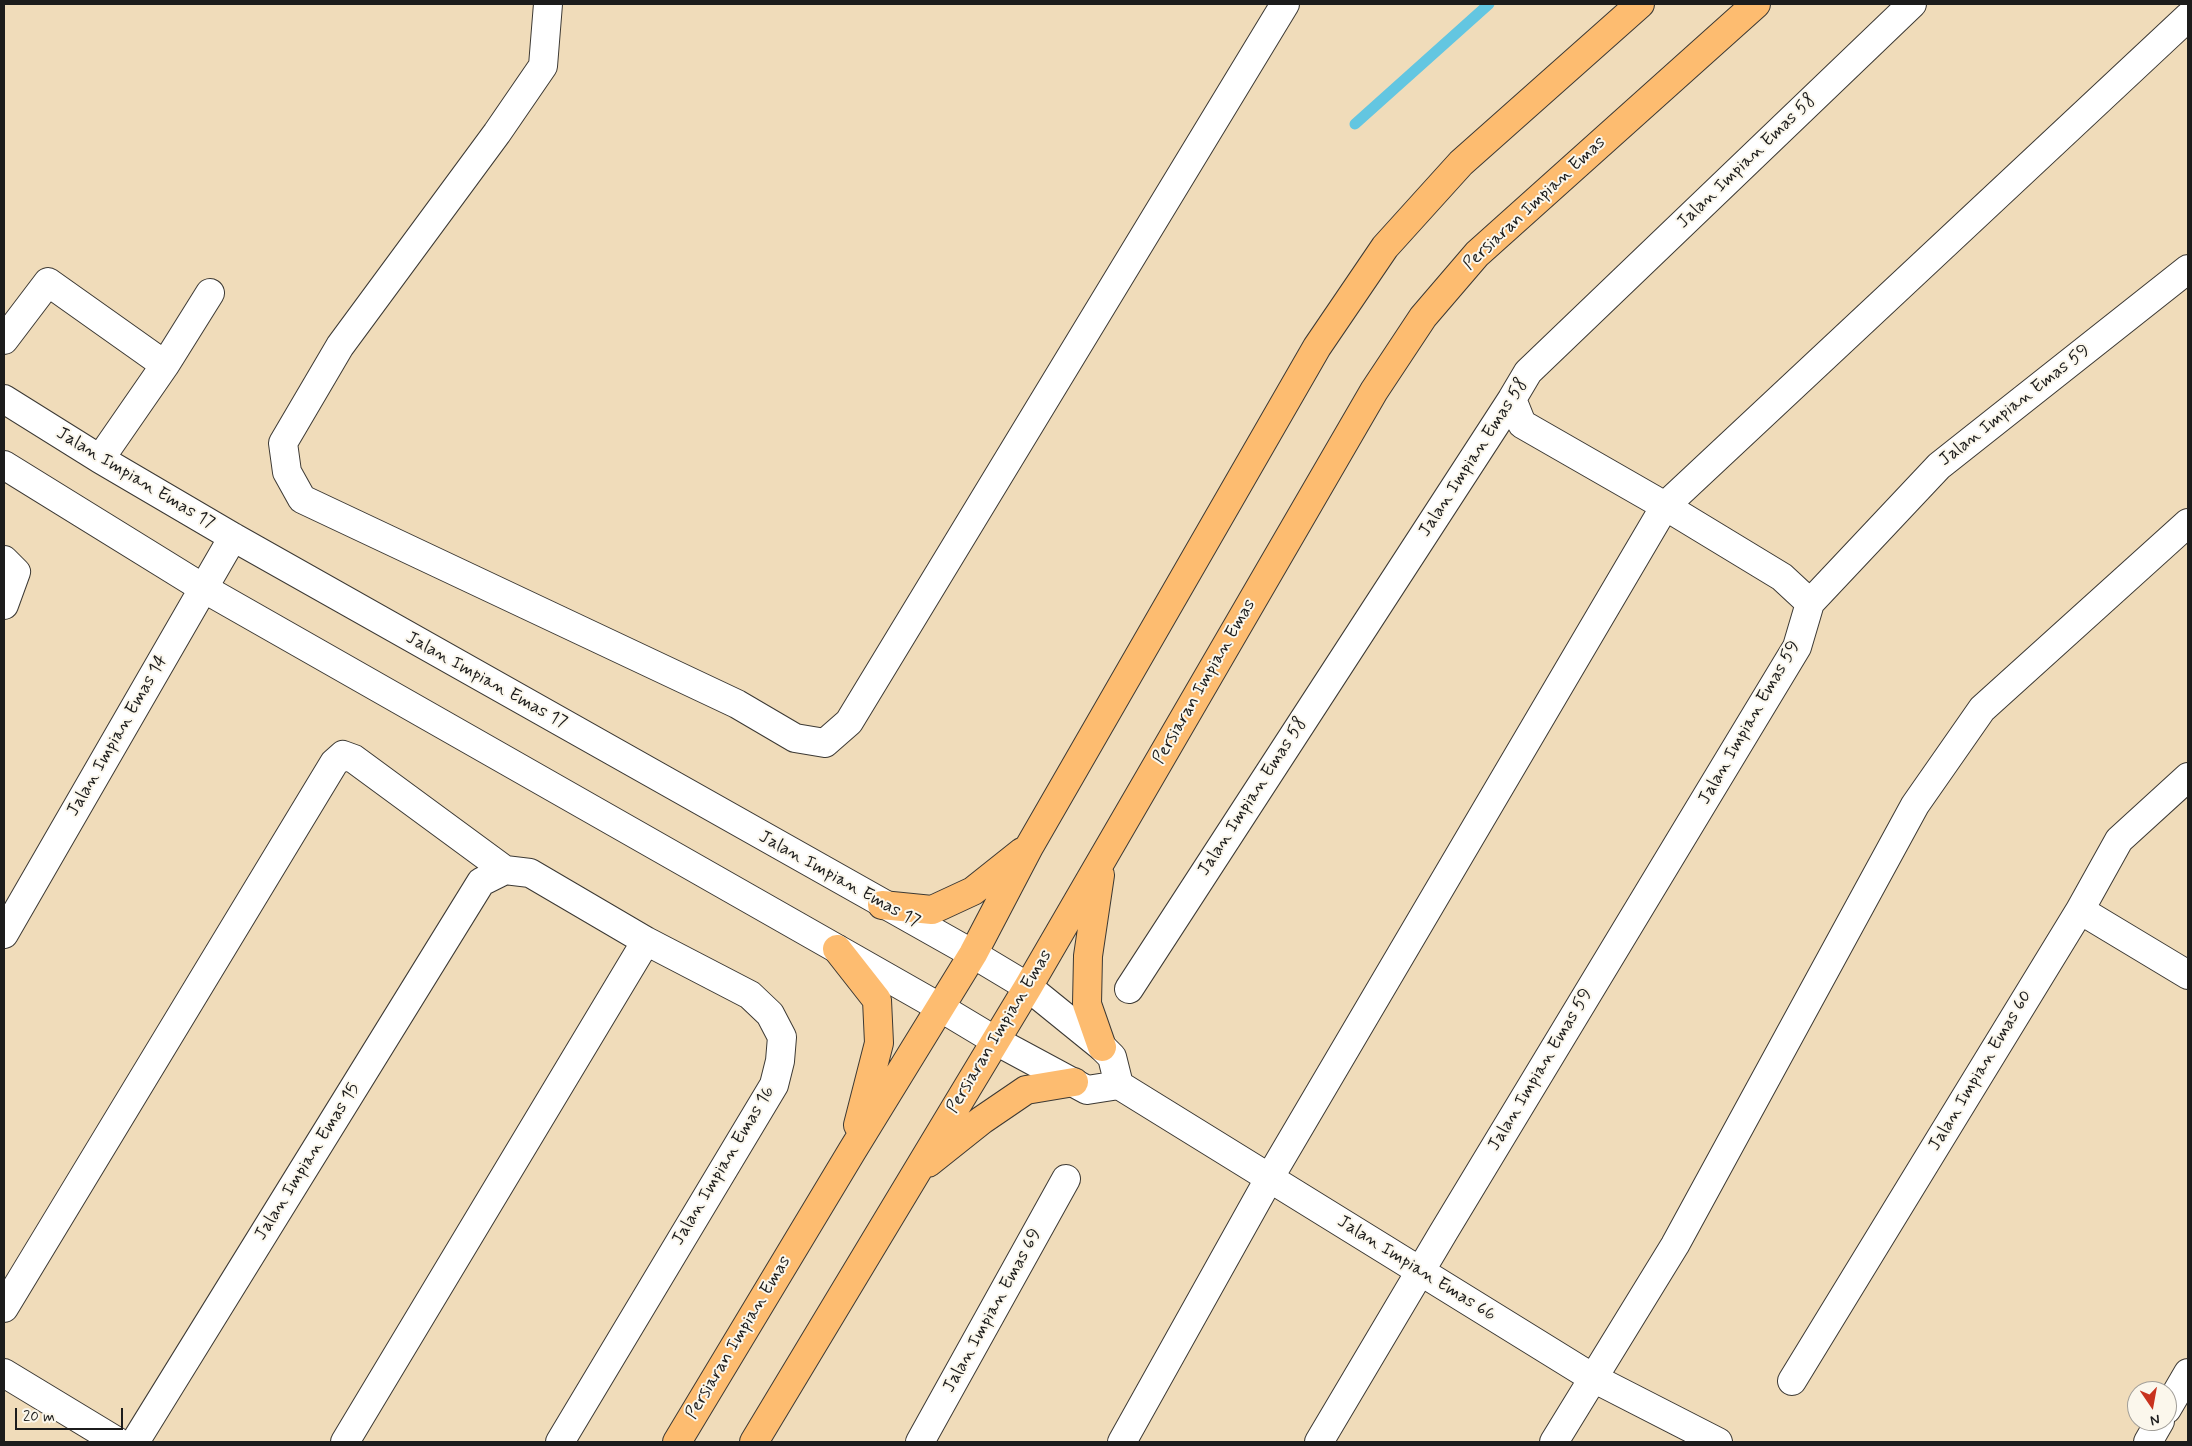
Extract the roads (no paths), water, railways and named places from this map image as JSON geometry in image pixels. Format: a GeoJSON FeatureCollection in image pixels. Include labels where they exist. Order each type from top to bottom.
{"type":"FeatureCollection","features":[{"type":"Feature","properties":{"kind":"main road","name":"Persiaran Impian Emas"},"geometry":{"type":"LineString","coordinates":[[677,1442],[973,954],[1029,846],[1317,347],[1385,247],[1461,163],[1640,4]]}},
{"type":"Feature","properties":{"kind":"main road","name":"Persiaran Impian Emas"},"geometry":{"type":"LineString","coordinates":[[754,1442],[1102,862],[1374,391],[1423,317],[1477,254],[1756,4]]}},
{"type":"Feature","properties":{"kind":"main road"},"geometry":{"type":"LineString","coordinates":[[882,905],[932,910],[973,891],[1029,846]]}},
{"type":"Feature","properties":{"kind":"main road"},"geometry":{"type":"LineString","coordinates":[[1102,862],[1088,956],[1087,1004],[1102,1047]]}},
{"type":"Feature","properties":{"kind":"main road"},"geometry":{"type":"LineString","coordinates":[[836,949],[877,1000],[878,1043],[852,1151]]}},
{"type":"Feature","properties":{"kind":"main road"},"geometry":{"type":"LineString","coordinates":[[914,1175],[982,1120],[1026,1090],[1074,1082]]}},
{"type":"Feature","properties":{"kind":"street"},"geometry":{"type":"LineString","coordinates":[[548,4],[543,66],[491,141],[340,346],[283,443],[287,472],[302,499],[736,704],[795,738],[825,743],[849,722],[1285,4]]}},
{"type":"Feature","properties":{"kind":"street","name":"Jalan Impian Emas 58"},"geometry":{"type":"LineString","coordinates":[[1129,989],[1512,400],[1528,372],[1912,4]]}},
{"type":"Feature","properties":{"kind":"street"},"geometry":{"type":"LineString","coordinates":[[2184,4],[2188,8]]}},
{"type":"Feature","properties":{"kind":"street"},"geometry":{"type":"LineString","coordinates":[[1122,1442],[1270,1178],[1665,506],[2188,17]]}},
{"type":"Feature","properties":{"kind":"street","name":"Jalan Impian Emas 59"},"geometry":{"type":"LineString","coordinates":[[1319,1442],[1797,647],[1810,603],[1939,466],[2188,269]]}},
{"type":"Feature","properties":{"kind":"street"},"geometry":{"type":"LineString","coordinates":[[4,340],[48,282],[165,365]]}},
{"type":"Feature","properties":{"kind":"street"},"geometry":{"type":"LineString","coordinates":[[100,459],[165,365],[210,294]]}},
{"type":"Feature","properties":{"kind":"street","name":"Jalan Impian Emas 17"},"geometry":{"type":"LineString","coordinates":[[4,399],[100,459],[233,537],[882,905],[973,954],[1028,987]]}},
{"type":"Feature","properties":{"kind":"street"},"geometry":{"type":"LineString","coordinates":[[1512,400],[1522,424],[1782,576],[1810,603]]}},
{"type":"Feature","properties":{"kind":"street"},"geometry":{"type":"LineString","coordinates":[[4,465],[203,588],[996,1041],[1087,1090],[1119,1085],[1112,1057],[1028,987]]}},
{"type":"Feature","properties":{"kind":"street"},"geometry":{"type":"LineString","coordinates":[[1554,1442],[1675,1245],[1915,805],[1982,709],[2188,523]]}},
{"type":"Feature","properties":{"kind":"street","name":"Jalan Impian Emas 14"},"geometry":{"type":"LineString","coordinates":[[4,934],[233,537]]}},
{"type":"Feature","properties":{"kind":"street"},"geometry":{"type":"LineString","coordinates":[[4,560],[16,572],[4,605]]}},
{"type":"Feature","properties":{"kind":"street"},"geometry":{"type":"LineString","coordinates":[[4,1308],[334,763],[343,756],[354,759],[505,870]]}},
{"type":"Feature","properties":{"kind":"street","name":"Jalan Impian Emas 60"},"geometry":{"type":"LineString","coordinates":[[1792,1381],[2080,910],[2119,840],[2188,777]]}},
{"type":"Feature","properties":{"kind":"street","name":"Jalan Impian Emas 15"},"geometry":{"type":"LineString","coordinates":[[135,1442],[481,882],[505,870]]}},
{"type":"Feature","properties":{"kind":"street","name":"Jalan Impian Emas 16"},"geometry":{"type":"LineString","coordinates":[[505,870],[530,873],[646,941],[750,995],[770,1014],[782,1037],[780,1061],[774,1085],[560,1442]]}},
{"type":"Feature","properties":{"kind":"street"},"geometry":{"type":"LineString","coordinates":[[2080,910],[2188,975]]}},
{"type":"Feature","properties":{"kind":"street"},"geometry":{"type":"LineString","coordinates":[[345,1442],[646,941]]}},
{"type":"Feature","properties":{"kind":"street","name":"Jalan Impian Emas 66"},"geometry":{"type":"LineString","coordinates":[[1119,1085],[1420,1273],[1593,1378],[1718,1442]]}},
{"type":"Feature","properties":{"kind":"street","name":"Jalan Impian Emas 69"},"geometry":{"type":"LineString","coordinates":[[920,1442],[1066,1179]]}},
{"type":"Feature","properties":{"kind":"street"},"geometry":{"type":"LineString","coordinates":[[4,1373],[118,1442]]}},
{"type":"Feature","properties":{"kind":"street"},"geometry":{"type":"LineString","coordinates":[[2177,1392],[2188,1373]]}},
{"type":"Feature","properties":{"kind":"street"},"geometry":{"type":"LineString","coordinates":[[2148,1442],[2154,1431]]}},
{"type":"Feature","properties":{"kind":"waterway"},"geometry":{"type":"LineString","coordinates":[[1355,124],[1489,4]]}}]}
